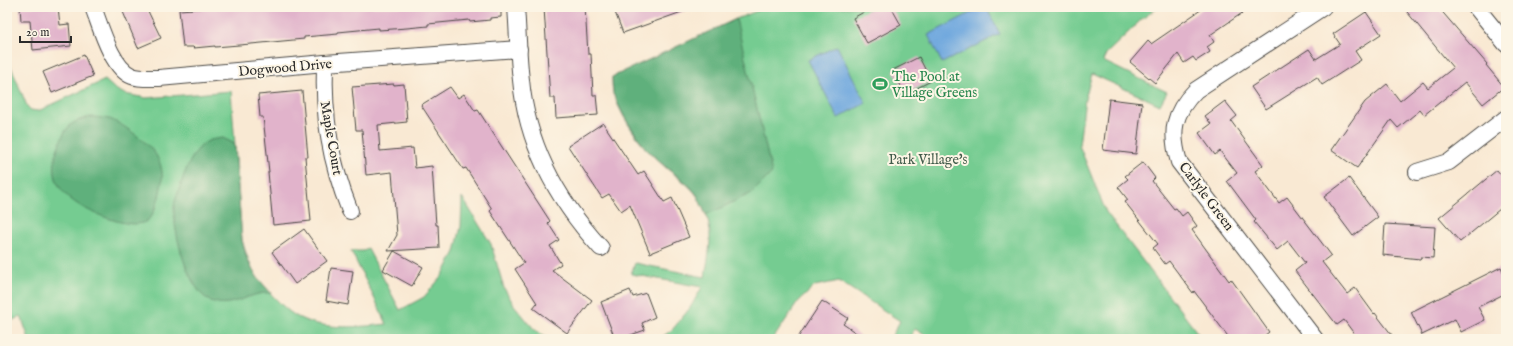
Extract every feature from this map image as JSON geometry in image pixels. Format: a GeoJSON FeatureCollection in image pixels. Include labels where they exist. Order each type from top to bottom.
{"type":"FeatureCollection","features":[{"type":"Feature","properties":{"kind":"street","name":"Dogwood Drive"},"geometry":{"type":"LineString","coordinates":[[93,7],[114,59],[121,69],[131,76],[159,78],[325,63],[519,49]]}},
{"type":"Feature","properties":{"kind":"street"},"geometry":{"type":"LineString","coordinates":[[516,7],[521,81],[525,106],[535,144],[548,174],[562,200],[583,228],[601,248]]}},
{"type":"Feature","properties":{"kind":"street","name":"Carlyle Green"},"geometry":{"type":"LineString","coordinates":[[1315,339],[1180,162],[1175,147],[1174,134],[1177,116],[1185,101],[1196,90],[1323,7]]}},
{"type":"Feature","properties":{"kind":"street"},"geometry":{"type":"LineString","coordinates":[[1476,7],[1506,44]]}},
{"type":"Feature","properties":{"kind":"street","name":"Maple Court"},"geometry":{"type":"LineString","coordinates":[[325,63],[324,88],[326,120],[333,161],[342,192],[350,211]]}},
{"type":"Feature","properties":{"kind":"street"},"geometry":{"type":"LineString","coordinates":[[1417,172],[1449,162],[1506,118]]}},
{"type":"Feature","properties":{"kind":"green space","name":"Park Village's"},"geometry":{"type":"Polygon","coordinates":[[[767,7],[1158,7],[1142,19],[1106,54],[1103,61],[1167,92],[1160,105],[1092,74],[1085,99],[1079,145],[1106,212],[1202,339],[931,339],[915,329],[908,339],[890,339],[900,321],[839,281],[815,286],[798,302],[773,339],[659,339],[672,330],[690,308],[702,287],[631,274],[635,263],[705,277],[710,246],[710,229],[706,214],[694,192],[649,152],[629,125],[614,95],[612,89],[612,77],[736,19],[767,7]]]}},
{"type":"Feature","properties":{"kind":"green space"},"geometry":{"type":"Polygon","coordinates":[[[736,19],[772,173],[752,193],[706,215],[697,195],[688,184],[645,148],[624,116],[613,94],[612,77],[736,19]]]}},
{"type":"Feature","properties":{"kind":"green space"},"geometry":{"type":"Polygon","coordinates":[[[7,57],[27,106],[31,110],[38,111],[105,80],[115,89],[125,94],[146,98],[231,91],[242,240],[250,264],[257,277],[283,306],[298,317],[322,325],[344,327],[387,324],[351,251],[363,251],[368,249],[400,310],[424,297],[442,276],[455,252],[461,226],[462,197],[491,244],[504,288],[514,305],[534,329],[548,339],[29,339],[21,316],[7,323],[7,57]]]}},
{"type":"Feature","properties":{"kind":"green space"},"geometry":{"type":"Polygon","coordinates":[[[91,117],[109,119],[119,124],[145,142],[158,158],[162,171],[162,182],[159,197],[152,214],[144,223],[136,224],[119,222],[92,212],[71,199],[59,186],[55,176],[54,166],[57,150],[64,133],[70,125],[79,120],[91,117]]]}},
{"type":"Feature","properties":{"kind":"green space"},"geometry":{"type":"Polygon","coordinates":[[[223,138],[233,143],[235,148],[242,240],[247,260],[257,277],[271,293],[263,293],[234,302],[219,303],[211,301],[203,295],[195,286],[189,274],[179,245],[174,218],[174,208],[175,200],[192,157],[202,145],[208,141],[223,138]]]}},
{"type":"Feature","properties":{"kind":"water"},"geometry":{"type":"Polygon","coordinates":[[[982,7],[986,7],[1000,34],[942,63],[928,35],[982,7]]]}},
{"type":"Feature","properties":{"kind":"water"},"geometry":{"type":"Polygon","coordinates":[[[837,46],[866,103],[838,118],[808,60],[837,46]]]}},
{"type":"Feature","properties":{"kind":"building"},"geometry":{"type":"Polygon","coordinates":[[[20,7],[58,7],[60,25],[69,24],[71,46],[33,50],[30,21],[21,21],[20,7]]]}},
{"type":"Feature","properties":{"kind":"building"},"geometry":{"type":"Polygon","coordinates":[[[121,7],[146,7],[161,38],[138,48],[121,7]]]}},
{"type":"Feature","properties":{"kind":"building"},"geometry":{"type":"Polygon","coordinates":[[[223,7],[501,7],[501,17],[490,18],[490,20],[470,22],[469,20],[428,24],[428,26],[407,28],[379,30],[379,28],[338,32],[338,34],[304,37],[304,39],[251,44],[194,48],[183,47],[179,10],[223,7]]]}},
{"type":"Feature","properties":{"kind":"building"},"geometry":{"type":"Polygon","coordinates":[[[585,7],[588,54],[591,54],[593,95],[596,95],[598,115],[556,118],[555,98],[550,98],[544,8],[585,7]]]}},
{"type":"Feature","properties":{"kind":"building"},"geometry":{"type":"Polygon","coordinates":[[[613,7],[690,7],[690,9],[623,33],[613,7]]]}},
{"type":"Feature","properties":{"kind":"building"},"geometry":{"type":"Polygon","coordinates":[[[873,7],[891,7],[901,25],[867,43],[853,18],[873,7]]]}},
{"type":"Feature","properties":{"kind":"building"},"geometry":{"type":"Polygon","coordinates":[[[1205,7],[1251,7],[1210,35],[1214,42],[1207,47],[1210,52],[1196,61],[1193,57],[1184,63],[1178,54],[1155,83],[1130,62],[1148,41],[1151,44],[1205,7]]]}},
{"type":"Feature","properties":{"kind":"building"},"geometry":{"type":"Polygon","coordinates":[[[1403,7],[1438,7],[1487,64],[1486,65],[1504,87],[1483,104],[1465,82],[1424,115],[1420,110],[1398,128],[1391,120],[1357,168],[1331,150],[1365,102],[1387,84],[1400,101],[1423,82],[1428,88],[1453,68],[1403,7]]]}},
{"type":"Feature","properties":{"kind":"building"},"geometry":{"type":"Polygon","coordinates":[[[1366,12],[1381,34],[1355,51],[1361,60],[1322,85],[1317,77],[1266,109],[1251,87],[1309,49],[1316,59],[1340,44],[1333,34],[1366,12]]]}},
{"type":"Feature","properties":{"kind":"building"},"geometry":{"type":"Polygon","coordinates":[[[84,55],[93,76],[52,93],[43,72],[84,55]]]}},
{"type":"Feature","properties":{"kind":"building"},"geometry":{"type":"Polygon","coordinates":[[[919,57],[931,81],[905,94],[893,70],[919,57]]]}},
{"type":"Feature","properties":{"kind":"building"},"geometry":{"type":"Polygon","coordinates":[[[404,84],[407,122],[378,125],[380,151],[413,148],[415,168],[432,166],[439,248],[388,251],[397,235],[392,172],[366,175],[362,130],[356,130],[352,87],[404,84]]]}},
{"type":"Feature","properties":{"kind":"building"},"geometry":{"type":"Polygon","coordinates":[[[450,87],[458,98],[464,94],[475,111],[478,110],[550,221],[548,223],[559,240],[550,246],[561,264],[552,270],[592,300],[567,333],[533,308],[537,303],[515,269],[524,263],[490,211],[492,209],[466,168],[463,169],[421,105],[450,87]]]}},
{"type":"Feature","properties":{"kind":"building"},"geometry":{"type":"Polygon","coordinates":[[[302,91],[308,157],[305,157],[311,221],[273,225],[263,117],[260,117],[258,95],[302,91]]]}},
{"type":"Feature","properties":{"kind":"building"},"geometry":{"type":"Polygon","coordinates":[[[1109,99],[1142,103],[1136,154],[1103,150],[1109,99]]]}},
{"type":"Feature","properties":{"kind":"building"},"geometry":{"type":"Polygon","coordinates":[[[1225,101],[1237,116],[1231,121],[1263,165],[1255,171],[1279,203],[1287,197],[1331,255],[1322,262],[1347,294],[1355,288],[1395,339],[1358,339],[1344,320],[1337,325],[1295,271],[1305,263],[1288,241],[1277,250],[1254,222],[1256,220],[1227,181],[1237,173],[1220,151],[1215,155],[1199,133],[1211,124],[1205,116],[1225,101]]]}},
{"type":"Feature","properties":{"kind":"building"},"geometry":{"type":"Polygon","coordinates":[[[603,123],[638,175],[644,171],[664,202],[672,198],[689,237],[650,253],[630,205],[621,211],[609,194],[602,198],[568,146],[603,123]]]}},
{"type":"Feature","properties":{"kind":"building"},"geometry":{"type":"Polygon","coordinates":[[[1143,162],[1155,178],[1152,181],[1174,209],[1176,208],[1182,216],[1187,212],[1197,226],[1192,230],[1229,281],[1231,279],[1269,332],[1260,339],[1230,339],[1194,291],[1193,293],[1169,261],[1165,264],[1153,248],[1158,244],[1125,202],[1128,200],[1118,187],[1128,179],[1125,176],[1143,162]]]}},
{"type":"Feature","properties":{"kind":"building"},"geometry":{"type":"Polygon","coordinates":[[[1497,170],[1506,181],[1506,204],[1460,242],[1439,218],[1497,170]]]}},
{"type":"Feature","properties":{"kind":"building"},"geometry":{"type":"Polygon","coordinates":[[[1349,178],[1378,217],[1353,236],[1324,197],[1349,178]]]}},
{"type":"Feature","properties":{"kind":"building"},"geometry":{"type":"Polygon","coordinates":[[[1385,224],[1435,227],[1433,258],[1421,257],[1420,259],[1383,255],[1385,224]]]}},
{"type":"Feature","properties":{"kind":"building"},"geometry":{"type":"Polygon","coordinates":[[[304,229],[327,261],[295,284],[272,252],[304,229]]]}},
{"type":"Feature","properties":{"kind":"building"},"geometry":{"type":"Polygon","coordinates":[[[394,251],[423,267],[412,286],[383,270],[394,251]]]}},
{"type":"Feature","properties":{"kind":"building"},"geometry":{"type":"Polygon","coordinates":[[[1501,267],[1506,278],[1506,293],[1478,307],[1485,320],[1461,332],[1455,319],[1422,335],[1411,312],[1501,267]]]}},
{"type":"Feature","properties":{"kind":"building"},"geometry":{"type":"Polygon","coordinates":[[[331,268],[353,271],[348,305],[326,301],[331,268]]]}},
{"type":"Feature","properties":{"kind":"building"},"geometry":{"type":"Polygon","coordinates":[[[630,290],[633,297],[646,293],[655,317],[642,323],[645,330],[615,339],[601,302],[630,290]]]}},
{"type":"Feature","properties":{"kind":"building"},"geometry":{"type":"Polygon","coordinates":[[[822,301],[848,318],[843,324],[865,339],[797,339],[822,301]]]}},
{"type":"Feature","properties":{"kind":"place","name":"The Pool at Village Greens"},"geometry":{"type":"Point","coordinates":[880,84]}}]}
